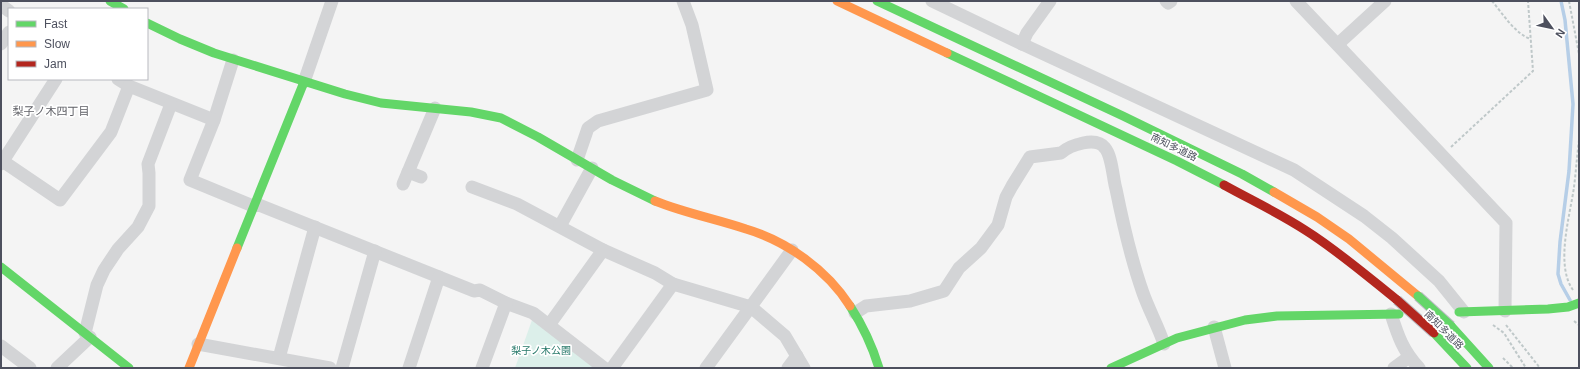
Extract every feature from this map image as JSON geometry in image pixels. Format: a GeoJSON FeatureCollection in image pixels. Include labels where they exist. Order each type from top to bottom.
{"type":"FeatureCollection","features":[{"type":"Feature","properties":{"kind":"main road"},"geometry":{"type":"LineString","coordinates":[[110,1],[122,8]]}},
{"type":"Feature","properties":{"kind":"main road","name":"南知多道路"},"geometry":{"type":"LineString","coordinates":[[838,1],[1177,160],[1262,205],[1305,230],[1338,253],[1397,300],[1434,333],[1467,368]]}},
{"type":"Feature","properties":{"kind":"main road","name":"南知多道路"},"geometry":{"type":"LineString","coordinates":[[877,1],[1123,116],[1242,174],[1317,217],[1387,269],[1418,296],[1451,326],[1489,368]]}},
{"type":"Feature","properties":{"kind":"main road"},"geometry":{"type":"LineString","coordinates":[[148,23],[163,32],[233,60],[371,101],[475,112],[501,118],[630,189],[672,208],[749,229],[773,239],[792,250],[830,281],[855,313],[871,344],[879,368]]}},
{"type":"Feature","properties":{"kind":"main road"},"geometry":{"type":"LineString","coordinates":[[189,368],[304,82]]}},
{"type":"Feature","properties":{"kind":"main road"},"geometry":{"type":"LineString","coordinates":[[1,267],[129,368]]}},
{"type":"Feature","properties":{"kind":"main road"},"geometry":{"type":"LineString","coordinates":[[1461,312],[1568,307],[1578,300]]}},
{"type":"Feature","properties":{"kind":"main road"},"geometry":{"type":"LineString","coordinates":[[1111,368],[1177,338],[1214,327],[1246,320],[1277,316],[1395,314]]}},
{"type":"Feature","properties":{"kind":"street"},"geometry":{"type":"LineString","coordinates":[[577,160],[588,128],[598,121],[707,90],[692,25],[683,1]]}},
{"type":"Feature","properties":{"kind":"street"},"geometry":{"type":"LineString","coordinates":[[932,1],[1294,170],[1364,216],[1392,238],[1439,281],[1461,312]]}},
{"type":"Feature","properties":{"kind":"street"},"geometry":{"type":"LineString","coordinates":[[1022,44],[1027,33],[1050,1]]}},
{"type":"Feature","properties":{"kind":"street"},"geometry":{"type":"LineString","coordinates":[[1166,1],[1168,3],[1171,1]]}},
{"type":"Feature","properties":{"kind":"street"},"geometry":{"type":"LineString","coordinates":[[1296,1],[1506,223],[1505,311]]}},
{"type":"Feature","properties":{"kind":"street"},"geometry":{"type":"LineString","coordinates":[[1338,44],[1385,1]]}},
{"type":"Feature","properties":{"kind":"street"},"geometry":{"type":"LineString","coordinates":[[304,82],[335,2]]}},
{"type":"Feature","properties":{"kind":"street"},"geometry":{"type":"LineString","coordinates":[[1,44],[8,34]]}},
{"type":"Feature","properties":{"kind":"street"},"geometry":{"type":"LineString","coordinates":[[233,60],[214,120],[190,180],[253,206],[259,205],[474,291],[480,290],[506,303],[533,313],[604,368]]}},
{"type":"Feature","properties":{"kind":"street"},"geometry":{"type":"LineString","coordinates":[[55,80],[2,162],[60,200],[111,132],[124,82],[171,104],[214,120]]}},
{"type":"Feature","properties":{"kind":"street"},"geometry":{"type":"LineString","coordinates":[[57,368],[87,335],[97,285],[104,270],[118,249],[138,227],[149,206],[148,164],[171,104]]}},
{"type":"Feature","properties":{"kind":"street"},"geometry":{"type":"LineString","coordinates":[[403,184],[435,108]]}},
{"type":"Feature","properties":{"kind":"street"},"geometry":{"type":"LineString","coordinates":[[855,313],[866,306],[910,301],[944,291],[959,268],[980,248],[998,225],[1006,197],[1030,158],[1061,153],[1064,150],[1091,141],[1096,142],[1105,148],[1112,168],[1131,256],[1144,295],[1164,344]]}},
{"type":"Feature","properties":{"kind":"street"},"geometry":{"type":"LineString","coordinates":[[560,226],[592,168]]}},
{"type":"Feature","properties":{"kind":"street"},"geometry":{"type":"LineString","coordinates":[[408,172],[421,177]]}},
{"type":"Feature","properties":{"kind":"street"},"geometry":{"type":"LineString","coordinates":[[472,187],[517,204],[603,250],[649,270],[673,284],[751,307],[785,336],[804,368]]}},
{"type":"Feature","properties":{"kind":"street"},"geometry":{"type":"LineString","coordinates":[[279,358],[315,227]]}},
{"type":"Feature","properties":{"kind":"street"},"geometry":{"type":"LineString","coordinates":[[549,325],[603,250]]}},
{"type":"Feature","properties":{"kind":"street"},"geometry":{"type":"LineString","coordinates":[[706,368],[792,250]]}},
{"type":"Feature","properties":{"kind":"street"},"geometry":{"type":"LineString","coordinates":[[342,368],[375,251]]}},
{"type":"Feature","properties":{"kind":"street"},"geometry":{"type":"LineString","coordinates":[[409,368],[439,277]]}},
{"type":"Feature","properties":{"kind":"street"},"geometry":{"type":"LineString","coordinates":[[612,368],[673,284]]}},
{"type":"Feature","properties":{"kind":"street"},"geometry":{"type":"LineString","coordinates":[[482,368],[506,303]]}},
{"type":"Feature","properties":{"kind":"street"},"geometry":{"type":"LineString","coordinates":[[1395,314],[1398,338],[1409,357],[1419,368]]}},
{"type":"Feature","properties":{"kind":"street"},"geometry":{"type":"LineString","coordinates":[[1214,327],[1225,368]]}},
{"type":"Feature","properties":{"kind":"street"},"geometry":{"type":"LineString","coordinates":[[198,344],[279,358],[307,366],[330,368]]}},
{"type":"Feature","properties":{"kind":"street"},"geometry":{"type":"LineString","coordinates":[[1,346],[30,368]]}},
{"type":"Feature","properties":{"kind":"street"},"geometry":{"type":"LineString","coordinates":[[788,368],[797,356]]}},
{"type":"Feature","properties":{"kind":"street"},"geometry":{"type":"LineString","coordinates":[[1394,368],[1409,357]]}},
{"type":"Feature","properties":{"kind":"path"},"geometry":{"type":"LineString","coordinates":[[1492,1],[1524,37],[1532,39]]}},
{"type":"Feature","properties":{"kind":"path"},"geometry":{"type":"LineString","coordinates":[[1442,156],[1533,71],[1532,39],[1528,1]]}},
{"type":"Feature","properties":{"kind":"path"},"geometry":{"type":"LineString","coordinates":[[1569,1],[1579,54]]}},
{"type":"Feature","properties":{"kind":"path"},"geometry":{"type":"LineString","coordinates":[[1578,300],[1569,284],[1565,265],[1567,233],[1579,140]]}},
{"type":"Feature","properties":{"kind":"path"},"geometry":{"type":"LineString","coordinates":[[1505,311],[1504,319],[1506,325],[1540,368]]}},
{"type":"Feature","properties":{"kind":"path"},"geometry":{"type":"LineString","coordinates":[[1492,325],[1504,333],[1526,368]]}},
{"type":"Feature","properties":{"kind":"green space","name":"梨子ノ木公園"},"geometry":{"type":"Polygon","coordinates":[[[532,320],[596,368],[515,368],[532,320]]]}},
{"type":"Feature","properties":{"kind":"waterway"},"geometry":{"type":"LineString","coordinates":[[1561,1],[1565,20],[1573,104],[1569,171],[1560,242],[1558,274],[1561,284],[1570,300]]}},
{"type":"Feature","properties":{"kind":"traffic: fast"},"geometry":{"type":"LineString","coordinates":[[110,1],[122,8]]}},
{"type":"Feature","properties":{"kind":"traffic: fast"},"geometry":{"type":"LineString","coordinates":[[877,1],[1123,116],[1242,174],[1274,192]]}},
{"type":"Feature","properties":{"kind":"traffic: fast"},"geometry":{"type":"LineString","coordinates":[[148,23],[214,53],[345,94],[381,103],[471,112],[501,118],[538,137],[612,180],[655,201]]}},
{"type":"Feature","properties":{"kind":"traffic: fast"},"geometry":{"type":"LineString","coordinates":[[947,53],[1177,161],[1224,185]]}},
{"type":"Feature","properties":{"kind":"traffic: fast"},"geometry":{"type":"LineString","coordinates":[[237,248],[304,82]]}},
{"type":"Feature","properties":{"kind":"traffic: fast"},"geometry":{"type":"LineString","coordinates":[[1,267],[129,368]]}},
{"type":"Feature","properties":{"kind":"traffic: fast"},"geometry":{"type":"LineString","coordinates":[[1418,296],[1451,326]]}},
{"type":"Feature","properties":{"kind":"traffic: fast"},"geometry":{"type":"LineString","coordinates":[[1459,312],[1548,309],[1568,307],[1579,303]]}},
{"type":"Feature","properties":{"kind":"traffic: fast"},"geometry":{"type":"LineString","coordinates":[[850,306],[867,336],[879,368]]}},
{"type":"Feature","properties":{"kind":"traffic: fast"},"geometry":{"type":"LineString","coordinates":[[1111,368],[1177,338],[1245,320],[1277,316],[1399,314]]}},
{"type":"Feature","properties":{"kind":"traffic: fast"},"geometry":{"type":"LineString","coordinates":[[1451,326],[1489,368]]}},
{"type":"Feature","properties":{"kind":"traffic: fast"},"geometry":{"type":"LineString","coordinates":[[1434,333],[1467,368]]}},
{"type":"Feature","properties":{"kind":"traffic: slow"},"geometry":{"type":"LineString","coordinates":[[837,1],[947,53]]}},
{"type":"Feature","properties":{"kind":"traffic: slow"},"geometry":{"type":"LineString","coordinates":[[1274,192],[1317,217],[1349,239],[1418,296]]}},
{"type":"Feature","properties":{"kind":"traffic: slow"},"geometry":{"type":"LineString","coordinates":[[655,201],[761,234],[791,249],[805,258],[830,280],[850,306]]}},
{"type":"Feature","properties":{"kind":"traffic: slow"},"geometry":{"type":"LineString","coordinates":[[189,368],[237,248]]}},
{"type":"Feature","properties":{"kind":"traffic: jam"},"geometry":{"type":"LineString","coordinates":[[1224,185],[1285,218],[1317,238],[1397,300]]}},
{"type":"Feature","properties":{"kind":"traffic: jam"},"geometry":{"type":"LineString","coordinates":[[1397,300],[1434,333]]}},
{"type":"Feature","properties":{"kind":"district","name":"梨子ノ木四丁目"},"geometry":{"type":"Point","coordinates":[51,111]}}]}
